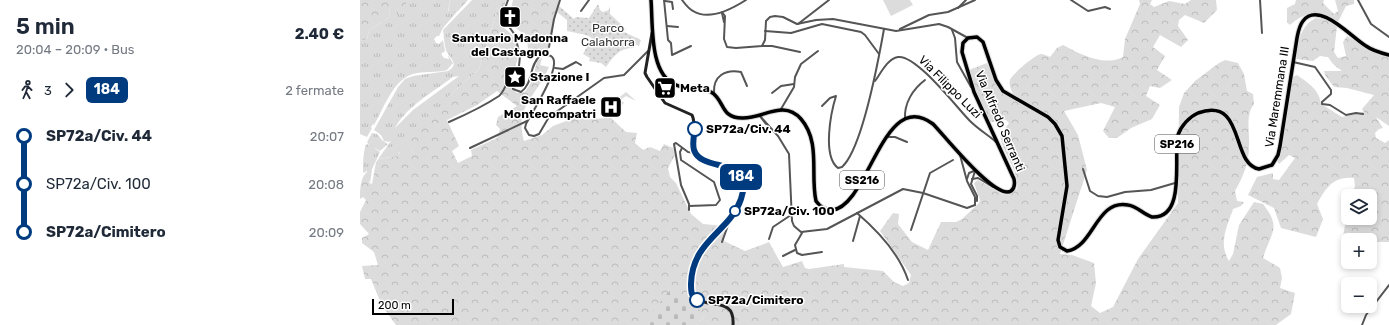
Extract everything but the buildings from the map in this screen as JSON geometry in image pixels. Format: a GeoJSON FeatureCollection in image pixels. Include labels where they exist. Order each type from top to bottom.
{"type":"FeatureCollection","features":[{"type":"Feature","properties":{"kind":"main road"},"geometry":{"type":"LineString","coordinates":[[652,0],[658,70],[666,80],[676,86],[705,90],[714,94],[729,115],[736,118],[750,117],[781,109]]}},
{"type":"Feature","properties":{"kind":"main road","name":"Via Maremmana III"},"geometry":{"type":"LineString","coordinates":[[1001,88],[1008,95],[1032,107],[1049,118],[1056,125],[1062,136],[1067,186],[1058,240],[1060,247],[1063,250],[1070,251],[1077,246],[1104,213],[1115,206],[1130,205],[1152,217],[1164,214],[1171,204],[1177,183],[1179,133],[1189,118],[1203,112],[1218,112],[1229,119],[1237,134],[1244,156],[1251,166],[1261,169],[1272,165],[1278,155],[1280,146],[1293,62],[1301,25],[1304,20],[1313,15],[1329,18],[1367,47],[1389,55]]}},
{"type":"Feature","properties":{"kind":"main road","name":"Via Alfredo Serranti"},"geometry":{"type":"LineString","coordinates":[[997,188],[1009,192],[1013,189],[1015,182],[974,92],[962,52],[963,44],[968,38],[976,37],[983,41],[1001,88]]}},
{"type":"Feature","properties":{"kind":"main road","name":"SS216"},"geometry":{"type":"LineString","coordinates":[[781,109],[797,116],[808,131],[813,145],[815,198],[820,206],[825,209],[837,208],[852,196],[885,138],[893,128],[905,120]]}},
{"type":"Feature","properties":{"kind":"main road"},"geometry":{"type":"LineString","coordinates":[[905,120],[917,117],[925,118],[933,124],[975,171],[997,188]]}},
{"type":"Feature","properties":{"kind":"street"},"geometry":{"type":"LineString","coordinates":[[449,122],[500,94],[508,82],[512,79],[519,66],[520,56],[515,35],[502,17],[508,0]]}},
{"type":"Feature","properties":{"kind":"street"},"geometry":{"type":"LineString","coordinates":[[549,47],[554,19],[560,0]]}},
{"type":"Feature","properties":{"kind":"street"},"geometry":{"type":"LineString","coordinates":[[581,11],[590,0]]}},
{"type":"Feature","properties":{"kind":"street"},"geometry":{"type":"LineString","coordinates":[[682,0],[694,12],[703,15],[729,10],[746,0]]}},
{"type":"Feature","properties":{"kind":"street"},"geometry":{"type":"LineString","coordinates":[[797,24],[829,0]]}},
{"type":"Feature","properties":{"kind":"street"},"geometry":{"type":"LineString","coordinates":[[958,8],[966,0]]}},
{"type":"Feature","properties":{"kind":"street"},"geometry":{"type":"LineString","coordinates":[[896,31],[929,15],[948,12],[975,0]]}},
{"type":"Feature","properties":{"kind":"street"},"geometry":{"type":"LineString","coordinates":[[1071,0],[1088,11],[1105,7],[1110,9]]}},
{"type":"Feature","properties":{"kind":"street"},"geometry":{"type":"LineString","coordinates":[[1260,0],[1262,33]]}},
{"type":"Feature","properties":{"kind":"street"},"geometry":{"type":"LineString","coordinates":[[1358,0],[1371,24],[1389,37]]}},
{"type":"Feature","properties":{"kind":"street"},"geometry":{"type":"LineString","coordinates":[[673,9],[672,2],[664,1],[667,31],[672,54],[691,46]]}},
{"type":"Feature","properties":{"kind":"street"},"geometry":{"type":"LineString","coordinates":[[724,18],[729,10]]}},
{"type":"Feature","properties":{"kind":"street"},"geometry":{"type":"LineString","coordinates":[[722,12],[721,14],[724,18],[724,39],[727,47],[772,46],[800,52]]}},
{"type":"Feature","properties":{"kind":"street"},"geometry":{"type":"LineString","coordinates":[[714,14],[724,18]]}},
{"type":"Feature","properties":{"kind":"street"},"geometry":{"type":"LineString","coordinates":[[759,47],[764,43],[766,21],[772,16],[783,18],[797,24],[816,20],[833,19],[896,31],[933,23],[950,28],[968,38]]}},
{"type":"Feature","properties":{"kind":"street"},"geometry":{"type":"LineString","coordinates":[[765,32],[791,33],[822,24],[839,27],[866,35],[879,55]]}},
{"type":"Feature","properties":{"kind":"street"},"geometry":{"type":"LineString","coordinates":[[653,25],[646,75],[665,103],[688,113],[693,117],[695,125],[693,140],[696,153]]}},
{"type":"Feature","properties":{"kind":"street"},"geometry":{"type":"LineString","coordinates":[[667,26],[678,26]]}},
{"type":"Feature","properties":{"kind":"street"},"geometry":{"type":"LineString","coordinates":[[950,28],[955,37],[957,62],[974,92]]}},
{"type":"Feature","properties":{"kind":"street"},"geometry":{"type":"LineString","coordinates":[[822,106],[830,98],[836,96],[832,108],[829,146],[834,163],[838,168],[842,167],[854,149],[874,82],[884,29]]}},
{"type":"Feature","properties":{"kind":"street"},"geometry":{"type":"LineString","coordinates":[[512,79],[513,89],[518,91],[524,90],[534,62],[540,56],[544,55],[551,57],[555,63],[551,78],[527,121],[525,128],[527,132],[532,135],[537,135],[541,132],[546,119],[604,78],[624,75],[649,50]]}},
{"type":"Feature","properties":{"kind":"street"},"geometry":{"type":"LineString","coordinates":[[781,109],[794,87],[801,64],[818,51]]}},
{"type":"Feature","properties":{"kind":"street","name":"Via Filippo Luzi"},"geometry":{"type":"LineString","coordinates":[[874,82],[885,67],[896,58],[901,57],[909,60],[928,76],[969,120],[995,141],[999,147]]}},
{"type":"Feature","properties":{"kind":"street"},"geometry":{"type":"LineString","coordinates":[[554,68],[563,69],[576,62],[581,65]]}},
{"type":"Feature","properties":{"kind":"street"},"geometry":{"type":"LineString","coordinates":[[1293,62],[1315,66],[1331,90],[1331,94],[1322,102],[1322,104],[1330,105],[1346,115],[1356,113],[1363,114]]}},
{"type":"Feature","properties":{"kind":"street"},"geometry":{"type":"LineString","coordinates":[[878,65],[880,69],[885,67]]}},
{"type":"Feature","properties":{"kind":"street"},"geometry":{"type":"LineString","coordinates":[[714,94],[715,81],[724,73],[742,72],[746,86]]}},
{"type":"Feature","properties":{"kind":"street"},"geometry":{"type":"LineString","coordinates":[[905,120],[907,103],[915,88],[925,80]]}},
{"type":"Feature","properties":{"kind":"street"},"geometry":{"type":"LineString","coordinates":[[772,93],[781,86],[794,84]]}},
{"type":"Feature","properties":{"kind":"street"},"geometry":{"type":"LineString","coordinates":[[764,121],[764,116],[767,112]]}},
{"type":"Feature","properties":{"kind":"street"},"geometry":{"type":"LineString","coordinates":[[759,115],[781,141],[790,158],[791,215],[794,226],[802,233]]}},
{"type":"Feature","properties":{"kind":"street"},"geometry":{"type":"LineString","coordinates":[[750,117],[764,121]]}},
{"type":"Feature","properties":{"kind":"street"},"geometry":{"type":"LineString","coordinates":[[470,148],[527,121]]}},
{"type":"Feature","properties":{"kind":"street"},"geometry":{"type":"LineString","coordinates":[[885,138],[895,137],[907,142]]}},
{"type":"Feature","properties":{"kind":"street"},"geometry":{"type":"LineString","coordinates":[[689,210],[689,206],[681,185],[674,144],[676,143],[688,152],[696,153],[708,161],[736,172],[742,178],[744,184],[741,199],[731,216],[701,250],[693,272],[691,288],[693,296],[698,300],[729,309],[733,314],[733,325]]}},
{"type":"Feature","properties":{"kind":"street"},"geometry":{"type":"LineString","coordinates":[[682,148],[680,152],[681,160],[714,182],[720,200],[716,205],[689,206]]}},
{"type":"Feature","properties":{"kind":"street"},"geometry":{"type":"LineString","coordinates":[[957,151],[968,184],[975,196],[975,205]]}},
{"type":"Feature","properties":{"kind":"street"},"geometry":{"type":"LineString","coordinates":[[911,230],[930,173],[953,160]]}},
{"type":"Feature","properties":{"kind":"street"},"geometry":{"type":"LineString","coordinates":[[1084,169],[1090,191],[1102,197],[1151,190],[1177,183]]}},
{"type":"Feature","properties":{"kind":"street"},"geometry":{"type":"LineString","coordinates":[[968,184],[968,176],[971,172],[975,171]]}},
{"type":"Feature","properties":{"kind":"street"},"geometry":{"type":"LineString","coordinates":[[975,171],[971,185],[977,198],[975,205]]}},
{"type":"Feature","properties":{"kind":"street"},"geometry":{"type":"LineString","coordinates":[[972,180],[978,178],[997,188]]}},
{"type":"Feature","properties":{"kind":"street"},"geometry":{"type":"LineString","coordinates":[[802,233],[827,229],[900,190],[910,189],[967,208],[975,205]]}},
{"type":"Feature","properties":{"kind":"street"},"geometry":{"type":"LineString","coordinates":[[857,213],[879,232],[898,258],[908,280]]}},
{"type":"Feature","properties":{"kind":"street"},"geometry":{"type":"LineString","coordinates":[[769,239],[773,227],[791,215]]}},
{"type":"Feature","properties":{"kind":"street"},"geometry":{"type":"LineString","coordinates":[[722,242],[731,216]]}},
{"type":"Feature","properties":{"kind":"street"},"geometry":{"type":"LineString","coordinates":[[853,241],[860,216]]}},
{"type":"Feature","properties":{"kind":"street"},"geometry":{"type":"LineString","coordinates":[[795,250],[795,245],[802,233]]}},
{"type":"Feature","properties":{"kind":"street"},"geometry":{"type":"LineString","coordinates":[[795,250],[802,255],[822,252]]}},
{"type":"Feature","properties":{"kind":"street"},"geometry":{"type":"LineString","coordinates":[[783,256],[795,250]]}},
{"type":"Feature","properties":{"kind":"street"},"geometry":{"type":"LineString","coordinates":[[1362,325],[1366,315],[1389,285]]}},
{"type":"Feature","properties":{"kind":"green space"},"geometry":{"type":"Polygon","coordinates":[[[360,0],[406,0],[406,11],[402,14],[397,14],[395,5],[389,10],[390,17],[369,30],[367,39],[360,41],[360,0]]]}},
{"type":"Feature","properties":{"kind":"green space"},"geometry":{"type":"Polygon","coordinates":[[[406,0],[450,0],[448,11],[458,11],[443,28],[439,36],[434,39],[436,43],[439,44],[443,40],[445,51],[441,54],[444,58],[449,59],[448,55],[453,63],[447,70],[413,74],[400,82],[390,95],[374,125],[373,124],[371,127],[372,128],[367,137],[360,134],[360,41],[367,39],[369,30],[390,17],[389,10],[395,4],[406,0]]]}},
{"type":"Feature","properties":{"kind":"green space"},"geometry":{"type":"Polygon","coordinates":[[[450,0],[468,0],[458,11],[448,14],[450,0]]]}},
{"type":"Feature","properties":{"kind":"green space"},"geometry":{"type":"Polygon","coordinates":[[[472,0],[498,0],[498,7],[479,69],[448,97],[442,113],[410,146],[413,149],[409,154],[400,152],[397,156],[379,159],[376,162],[391,141],[384,141],[381,135],[374,130],[398,87],[405,79],[413,76],[448,71],[452,68],[454,64],[446,50],[443,30],[472,0]],[[459,76],[453,77],[413,106],[395,128],[413,110],[459,76]]]}},
{"type":"Feature","properties":{"kind":"green space"},"geometry":{"type":"Polygon","coordinates":[[[498,0],[506,0],[501,18],[503,27],[514,38],[517,43],[518,50],[517,63],[511,76],[508,76],[504,82],[517,93],[525,92],[532,81],[537,61],[542,58],[540,65],[549,67],[524,110],[522,129],[524,141],[542,135],[553,126],[582,115],[588,119],[611,118],[626,132],[637,133],[635,143],[643,150],[650,147],[660,151],[664,144],[673,148],[675,155],[668,168],[670,177],[676,183],[691,214],[703,224],[725,226],[724,241],[745,251],[769,242],[783,267],[802,261],[805,268],[809,269],[844,264],[844,267],[883,271],[894,282],[903,286],[909,283],[911,275],[880,231],[893,213],[899,214],[898,224],[912,242],[928,250],[941,222],[956,222],[962,219],[979,203],[980,200],[974,183],[978,180],[1002,194],[1008,195],[1017,189],[1017,181],[1013,167],[1003,145],[1000,130],[1004,130],[1009,123],[1006,120],[993,122],[989,121],[975,90],[969,70],[987,63],[1002,89],[1017,100],[1011,88],[1011,77],[1038,55],[1042,54],[1050,57],[1057,48],[1063,45],[1084,55],[1100,60],[1116,60],[1123,57],[1125,39],[1140,4],[1139,0],[1152,0],[1150,4],[1154,7],[1169,1],[1185,4],[1191,0],[1216,0],[1217,10],[1204,23],[1185,15],[1179,20],[1178,26],[1188,40],[1181,47],[1160,35],[1153,47],[1165,56],[1157,70],[1172,80],[1160,88],[1150,86],[1146,96],[1160,105],[1152,119],[1131,128],[1117,138],[1109,138],[1103,131],[1115,107],[1101,103],[1064,111],[1078,135],[1087,170],[1060,254],[1072,255],[1094,263],[1096,283],[1091,306],[1100,313],[1113,307],[1138,259],[1178,203],[1179,107],[1184,93],[1195,81],[1219,63],[1225,60],[1238,63],[1244,74],[1247,91],[1253,94],[1254,104],[1251,108],[1248,124],[1249,152],[1247,164],[1235,191],[1237,201],[1244,202],[1241,206],[1233,209],[1226,229],[1224,248],[1229,261],[1233,254],[1239,225],[1254,202],[1263,204],[1272,219],[1273,230],[1263,258],[1280,268],[1282,278],[1280,288],[1295,293],[1291,314],[1276,325],[697,325],[705,315],[645,320],[650,325],[396,325],[382,306],[371,279],[365,279],[362,266],[378,265],[374,252],[362,243],[362,238],[369,234],[360,224],[360,212],[366,200],[363,197],[360,199],[360,187],[363,176],[368,171],[369,183],[372,184],[376,162],[379,159],[397,156],[403,149],[409,153],[413,149],[406,144],[406,138],[426,117],[442,113],[439,109],[448,97],[479,69],[498,7],[498,0]],[[497,91],[477,105],[447,120],[459,146],[452,151],[458,163],[472,156],[471,150],[497,138],[500,129],[496,125],[498,117],[517,106],[497,91]]]}},
{"type":"Feature","properties":{"kind":"green space"},"geometry":{"type":"Polygon","coordinates":[[[513,0],[559,0],[548,52],[532,54],[529,52],[525,33],[520,32],[512,21],[514,16],[510,13],[513,0]]]}},
{"type":"Feature","properties":{"kind":"green space"},"geometry":{"type":"Polygon","coordinates":[[[883,0],[910,0],[913,5],[891,16],[883,0]]]}},
{"type":"Feature","properties":{"kind":"green space"},"geometry":{"type":"Polygon","coordinates":[[[1296,0],[1324,0],[1323,3],[1334,14],[1338,11],[1335,0],[1354,0],[1354,4],[1346,6],[1338,22],[1319,14],[1313,14],[1302,17],[1290,25],[1287,22],[1287,8],[1295,4],[1296,0]]]}},
{"type":"Feature","properties":{"kind":"green space","name":"Parco Calahorra"},"geometry":{"type":"Polygon","coordinates":[[[598,4],[600,10],[603,12],[609,10],[610,6],[610,14],[626,29],[624,32],[641,40],[639,46],[635,44],[634,48],[625,49],[617,53],[606,67],[601,63],[589,61],[590,58],[583,54],[592,38],[586,35],[567,31],[567,20],[557,12],[559,6],[574,19],[576,17],[589,18],[598,4]]]}},
{"type":"Feature","properties":{"kind":"green space"},"geometry":{"type":"Polygon","coordinates":[[[1316,18],[1327,20],[1337,26],[1334,52],[1338,58],[1346,56],[1343,42],[1347,36],[1379,55],[1389,57],[1389,126],[1376,117],[1383,128],[1379,129],[1375,133],[1376,138],[1385,143],[1389,140],[1389,242],[1377,242],[1377,233],[1344,233],[1345,225],[1377,225],[1377,189],[1354,189],[1354,178],[1335,181],[1327,188],[1317,204],[1323,219],[1316,237],[1281,228],[1274,208],[1248,195],[1257,177],[1273,173],[1273,179],[1279,180],[1295,158],[1289,155],[1279,164],[1277,161],[1281,153],[1293,77],[1297,75],[1309,84],[1318,94],[1321,104],[1342,117],[1364,112],[1362,109],[1374,95],[1347,88],[1334,87],[1325,75],[1324,71],[1342,71],[1333,64],[1328,57],[1320,56],[1313,61],[1297,59],[1297,47],[1300,36],[1311,21],[1316,18]]]}},
{"type":"Feature","properties":{"kind":"green space"},"geometry":{"type":"Polygon","coordinates":[[[626,92],[636,101],[626,96],[618,101],[624,102],[621,107],[600,115],[600,113],[626,92]]]}},
{"type":"Feature","properties":{"kind":"green space"},"geometry":{"type":"Polygon","coordinates":[[[372,133],[377,134],[388,144],[380,151],[373,147],[380,152],[372,169],[370,184],[367,171],[363,173],[363,162],[366,144],[369,145],[367,142],[372,133]]]}},
{"type":"Feature","properties":{"kind":"green space"},"geometry":{"type":"Polygon","coordinates":[[[672,288],[705,315],[697,325],[650,325],[645,321],[672,288]]]}},
{"type":"Feature","properties":{"kind":"bus line","name":"184"},"geometry":{"type":"LineString","coordinates":[[695,129],[694,150],[696,153],[708,161],[733,170],[740,175],[744,184],[741,199],[736,210],[704,245],[696,261],[691,281],[691,288],[692,294],[697,300]]}},
{"type":"Feature","properties":{"kind":"place","name":"Santuario Madonna del Castagno"},"geometry":{"type":"Point","coordinates":[510,17]}},
{"type":"Feature","properties":{"kind":"place","name":"Stazione I"},"geometry":{"type":"Point","coordinates":[515,77]}},
{"type":"Feature","properties":{"kind":"place","name":"Meta"},"geometry":{"type":"Point","coordinates":[665,88]}},
{"type":"Feature","properties":{"kind":"place","name":"San Raffaele Montecompatri"},"geometry":{"type":"Point","coordinates":[611,107]}},
{"type":"Feature","properties":{"kind":"place","name":"SP72a/Civ. 44"},"geometry":{"type":"Point","coordinates":[695,129]}},
{"type":"Feature","properties":{"kind":"place","name":"SP72a/Civ. 100"},"geometry":{"type":"Point","coordinates":[735,211]}},
{"type":"Feature","properties":{"kind":"place","name":"SP72a/Cimitero"},"geometry":{"type":"Point","coordinates":[697,300]}}]}
